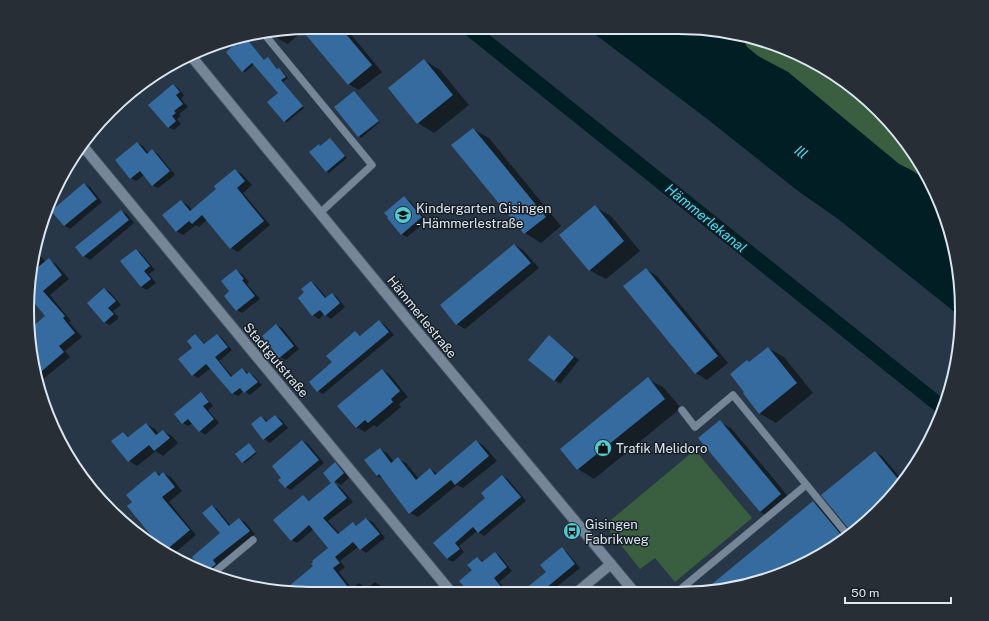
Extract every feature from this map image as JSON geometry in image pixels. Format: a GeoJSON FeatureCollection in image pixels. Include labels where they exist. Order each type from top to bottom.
{"type":"FeatureCollection","features":[{"type":"Feature","properties":{"kind":"street","name":"Hämmerlestraße"},"geometry":{"type":"LineString","coordinates":[[194,60],[630,587]]}},
{"type":"Feature","properties":{"kind":"street","name":"Stadtgutstraße"},"geometry":{"type":"LineString","coordinates":[[86,150],[447,587]]}},
{"type":"Feature","properties":{"kind":"street"},"geometry":{"type":"LineString","coordinates":[[583,587],[610,564]]}},
{"type":"Feature","properties":{"kind":"lane"},"geometry":{"type":"LineString","coordinates":[[268,37],[372,165],[320,213]]}},
{"type":"Feature","properties":{"kind":"lane"},"geometry":{"type":"LineString","coordinates":[[682,410],[695,427],[733,395],[845,532]]}},
{"type":"Feature","properties":{"kind":"lane"},"geometry":{"type":"LineString","coordinates":[[684,587],[806,485]]}},
{"type":"Feature","properties":{"kind":"lane"},"geometry":{"type":"LineString","coordinates":[[217,570],[253,540]]}},
{"type":"Feature","properties":{"kind":"green space"},"geometry":{"type":"Polygon","coordinates":[[[744,42],[784,55],[817,71],[847,91],[886,128],[898,142],[920,176],[899,164],[788,72],[758,56],[747,47],[744,42]]]}},
{"type":"Feature","properties":{"kind":"green space"},"geometry":{"type":"Polygon","coordinates":[[[695,450],[752,518],[675,582],[655,558],[640,569],[605,525],[695,450]]]}},
{"type":"Feature","properties":{"kind":"water","name":"Ill"},"geometry":{"type":"Polygon","coordinates":[[[595,34],[678,34],[715,36],[732,39],[744,42],[747,47],[758,56],[788,72],[899,164],[920,176],[934,205],[946,239],[953,274],[955,312],[838,219],[798,191],[706,118],[595,34]]]}},
{"type":"Feature","properties":{"kind":"building"},"geometry":{"type":"Polygon","coordinates":[[[305,34],[346,34],[372,65],[348,85],[305,34]]]}},
{"type":"Feature","properties":{"kind":"building"},"geometry":{"type":"Polygon","coordinates":[[[248,41],[264,60],[268,57],[277,69],[279,68],[286,77],[281,80],[303,106],[284,122],[267,102],[278,93],[252,63],[242,72],[226,52],[234,45],[237,46],[241,43],[248,41]]]}},
{"type":"Feature","properties":{"kind":"building"},"geometry":{"type":"Polygon","coordinates":[[[424,59],[453,95],[417,124],[388,88],[424,59]]]}},
{"type":"Feature","properties":{"kind":"building"},"geometry":{"type":"Polygon","coordinates":[[[173,84],[180,92],[176,95],[183,104],[174,111],[176,113],[172,116],[176,121],[168,128],[148,105],[173,84]]]}},
{"type":"Feature","properties":{"kind":"building"},"geometry":{"type":"Polygon","coordinates":[[[354,91],[379,121],[358,137],[334,107],[354,91]]]}},
{"type":"Feature","properties":{"kind":"building"},"geometry":{"type":"Polygon","coordinates":[[[473,128],[546,217],[524,234],[451,145],[473,128]]]}},
{"type":"Feature","properties":{"kind":"building"},"geometry":{"type":"Polygon","coordinates":[[[330,138],[345,156],[326,172],[309,152],[330,138]]]}},
{"type":"Feature","properties":{"kind":"building"},"geometry":{"type":"Polygon","coordinates":[[[137,142],[147,154],[152,149],[170,171],[152,186],[140,171],[130,179],[115,160],[137,142]]]}},
{"type":"Feature","properties":{"kind":"building"},"geometry":{"type":"Polygon","coordinates":[[[235,169],[245,181],[237,188],[264,221],[230,249],[202,215],[192,224],[189,221],[176,232],[162,215],[181,200],[190,211],[216,189],[214,186],[235,169]]]}},
{"type":"Feature","properties":{"kind":"building"},"geometry":{"type":"Polygon","coordinates":[[[84,183],[97,199],[64,226],[52,213],[54,209],[84,183]]]}},
{"type":"Feature","properties":{"kind":"building","name":"Kindergarten Gisingen - Hämmerlestraße"},"geometry":{"type":"Polygon","coordinates":[[[404,196],[422,217],[401,235],[384,213],[404,196]]]}},
{"type":"Feature","properties":{"kind":"building"},"geometry":{"type":"Polygon","coordinates":[[[595,205],[624,241],[589,271],[559,235],[595,205]]]}},
{"type":"Feature","properties":{"kind":"building"},"geometry":{"type":"Polygon","coordinates":[[[121,210],[129,220],[83,257],[75,247],[121,210]]]}},
{"type":"Feature","properties":{"kind":"building"},"geometry":{"type":"Polygon","coordinates":[[[514,244],[531,263],[456,325],[440,305],[514,244]]]}},
{"type":"Feature","properties":{"kind":"building"},"geometry":{"type":"Polygon","coordinates":[[[136,249],[150,266],[144,271],[151,279],[141,287],[120,261],[136,249]]]}},
{"type":"Feature","properties":{"kind":"building"},"geometry":{"type":"Polygon","coordinates":[[[49,258],[62,275],[43,291],[65,316],[63,318],[75,333],[59,346],[64,352],[41,372],[36,347],[35,325],[45,316],[34,303],[37,268],[49,258]]]}},
{"type":"Feature","properties":{"kind":"building"},"geometry":{"type":"Polygon","coordinates":[[[646,268],[718,356],[695,374],[623,286],[646,268]]]}},
{"type":"Feature","properties":{"kind":"building"},"geometry":{"type":"Polygon","coordinates":[[[236,269],[244,279],[242,280],[255,296],[236,311],[224,296],[229,291],[221,281],[236,269]]]}},
{"type":"Feature","properties":{"kind":"building"},"geometry":{"type":"Polygon","coordinates":[[[311,281],[325,298],[332,293],[340,303],[325,316],[320,310],[312,316],[298,298],[304,292],[301,289],[311,281]]]}},
{"type":"Feature","properties":{"kind":"building"},"geometry":{"type":"Polygon","coordinates":[[[104,288],[116,301],[108,308],[114,314],[104,323],[87,303],[104,288]]]}},
{"type":"Feature","properties":{"kind":"building"},"geometry":{"type":"Polygon","coordinates":[[[379,320],[389,332],[317,392],[309,382],[332,362],[326,356],[355,331],[360,336],[379,320]]]}},
{"type":"Feature","properties":{"kind":"building"},"geometry":{"type":"Polygon","coordinates":[[[276,324],[294,346],[279,358],[262,336],[276,324]]]}},
{"type":"Feature","properties":{"kind":"building"},"geometry":{"type":"Polygon","coordinates":[[[195,334],[204,344],[217,334],[228,347],[215,357],[231,377],[242,368],[247,374],[249,372],[258,382],[244,393],[240,388],[232,394],[206,364],[192,376],[178,359],[192,348],[187,341],[195,334]]]}},
{"type":"Feature","properties":{"kind":"building"},"geometry":{"type":"Polygon","coordinates":[[[549,335],[574,357],[554,381],[528,360],[549,335]]]}},
{"type":"Feature","properties":{"kind":"building"},"geometry":{"type":"Polygon","coordinates":[[[768,347],[797,383],[759,414],[730,374],[747,360],[749,362],[768,347]]]}},
{"type":"Feature","properties":{"kind":"building"},"geometry":{"type":"Polygon","coordinates":[[[382,369],[400,391],[391,399],[393,402],[368,423],[365,420],[356,428],[337,406],[382,369]]]}},
{"type":"Feature","properties":{"kind":"building"},"geometry":{"type":"Polygon","coordinates":[[[648,377],[665,399],[577,470],[560,449],[648,377]]]}},
{"type":"Feature","properties":{"kind":"building"},"geometry":{"type":"Polygon","coordinates":[[[201,392],[209,402],[203,406],[214,419],[199,432],[188,419],[182,424],[174,414],[201,392]]]}},
{"type":"Feature","properties":{"kind":"building"},"geometry":{"type":"Polygon","coordinates":[[[275,415],[283,424],[263,440],[251,424],[261,416],[266,422],[275,415]]]}},
{"type":"Feature","properties":{"kind":"building"},"geometry":{"type":"Polygon","coordinates":[[[720,420],[781,494],[760,512],[698,438],[720,420]]]}},
{"type":"Feature","properties":{"kind":"building"},"geometry":{"type":"Polygon","coordinates":[[[146,423],[156,435],[163,430],[170,438],[154,451],[149,445],[128,462],[111,441],[123,432],[128,437],[146,423]]]}},
{"type":"Feature","properties":{"kind":"building"},"geometry":{"type":"Polygon","coordinates":[[[302,440],[319,460],[285,488],[278,480],[281,478],[272,466],[302,440]]]}},
{"type":"Feature","properties":{"kind":"building"},"geometry":{"type":"Polygon","coordinates":[[[476,440],[489,456],[455,485],[451,480],[409,514],[379,474],[377,476],[364,460],[380,448],[391,463],[398,457],[416,480],[430,468],[435,475],[476,440]]]}},
{"type":"Feature","properties":{"kind":"building"},"geometry":{"type":"Polygon","coordinates":[[[249,443],[256,452],[242,463],[235,454],[249,443]]]}},
{"type":"Feature","properties":{"kind":"building"},"geometry":{"type":"Polygon","coordinates":[[[875,451],[898,479],[874,506],[849,528],[821,495],[875,451]]]}},
{"type":"Feature","properties":{"kind":"building"},"geometry":{"type":"Polygon","coordinates":[[[335,462],[344,473],[334,482],[347,498],[323,518],[338,534],[353,522],[356,526],[366,518],[380,534],[360,550],[353,542],[335,557],[340,563],[333,568],[348,587],[289,586],[313,566],[311,564],[313,562],[312,561],[328,548],[309,525],[291,541],[273,520],[303,495],[309,501],[331,483],[323,473],[335,462]]]}},
{"type":"Feature","properties":{"kind":"building"},"geometry":{"type":"Polygon","coordinates":[[[155,471],[159,476],[163,472],[175,487],[162,497],[190,530],[169,548],[152,537],[127,506],[132,502],[126,495],[155,471]]]}},
{"type":"Feature","properties":{"kind":"building"},"geometry":{"type":"Polygon","coordinates":[[[502,475],[521,497],[478,533],[473,527],[455,543],[460,549],[447,559],[433,543],[485,498],[481,493],[502,475]]]}},
{"type":"Feature","properties":{"kind":"building"},"geometry":{"type":"Polygon","coordinates":[[[813,501],[841,534],[817,550],[784,566],[750,578],[710,585],[813,501]]]}},
{"type":"Feature","properties":{"kind":"building"},"geometry":{"type":"Polygon","coordinates":[[[212,505],[229,526],[239,518],[250,531],[213,560],[216,564],[211,568],[196,562],[192,557],[220,533],[202,513],[212,505]]]}},
{"type":"Feature","properties":{"kind":"building"},"geometry":{"type":"Polygon","coordinates":[[[562,547],[575,564],[547,587],[527,587],[546,572],[540,565],[562,547]]]}},
{"type":"Feature","properties":{"kind":"building"},"geometry":{"type":"Polygon","coordinates":[[[495,552],[507,567],[494,578],[501,587],[464,587],[459,581],[472,570],[467,565],[477,557],[482,562],[495,552]]]}},
{"type":"Feature","properties":{"kind":"waterway","name":"Hämmerlekanal"},"geometry":{"type":"LineString","coordinates":[[476,34],[938,404]]}},
{"type":"Feature","properties":{"kind":"place","name":"Kindergarten Gisingen - Hämmerlestraße"},"geometry":{"type":"Point","coordinates":[403,215]}},
{"type":"Feature","properties":{"kind":"place","name":"Trafik Melidoro"},"geometry":{"type":"Point","coordinates":[603,448]}},
{"type":"Feature","properties":{"kind":"place","name":"Gisingen Fabrikweg"},"geometry":{"type":"Point","coordinates":[572,531]}}]}
